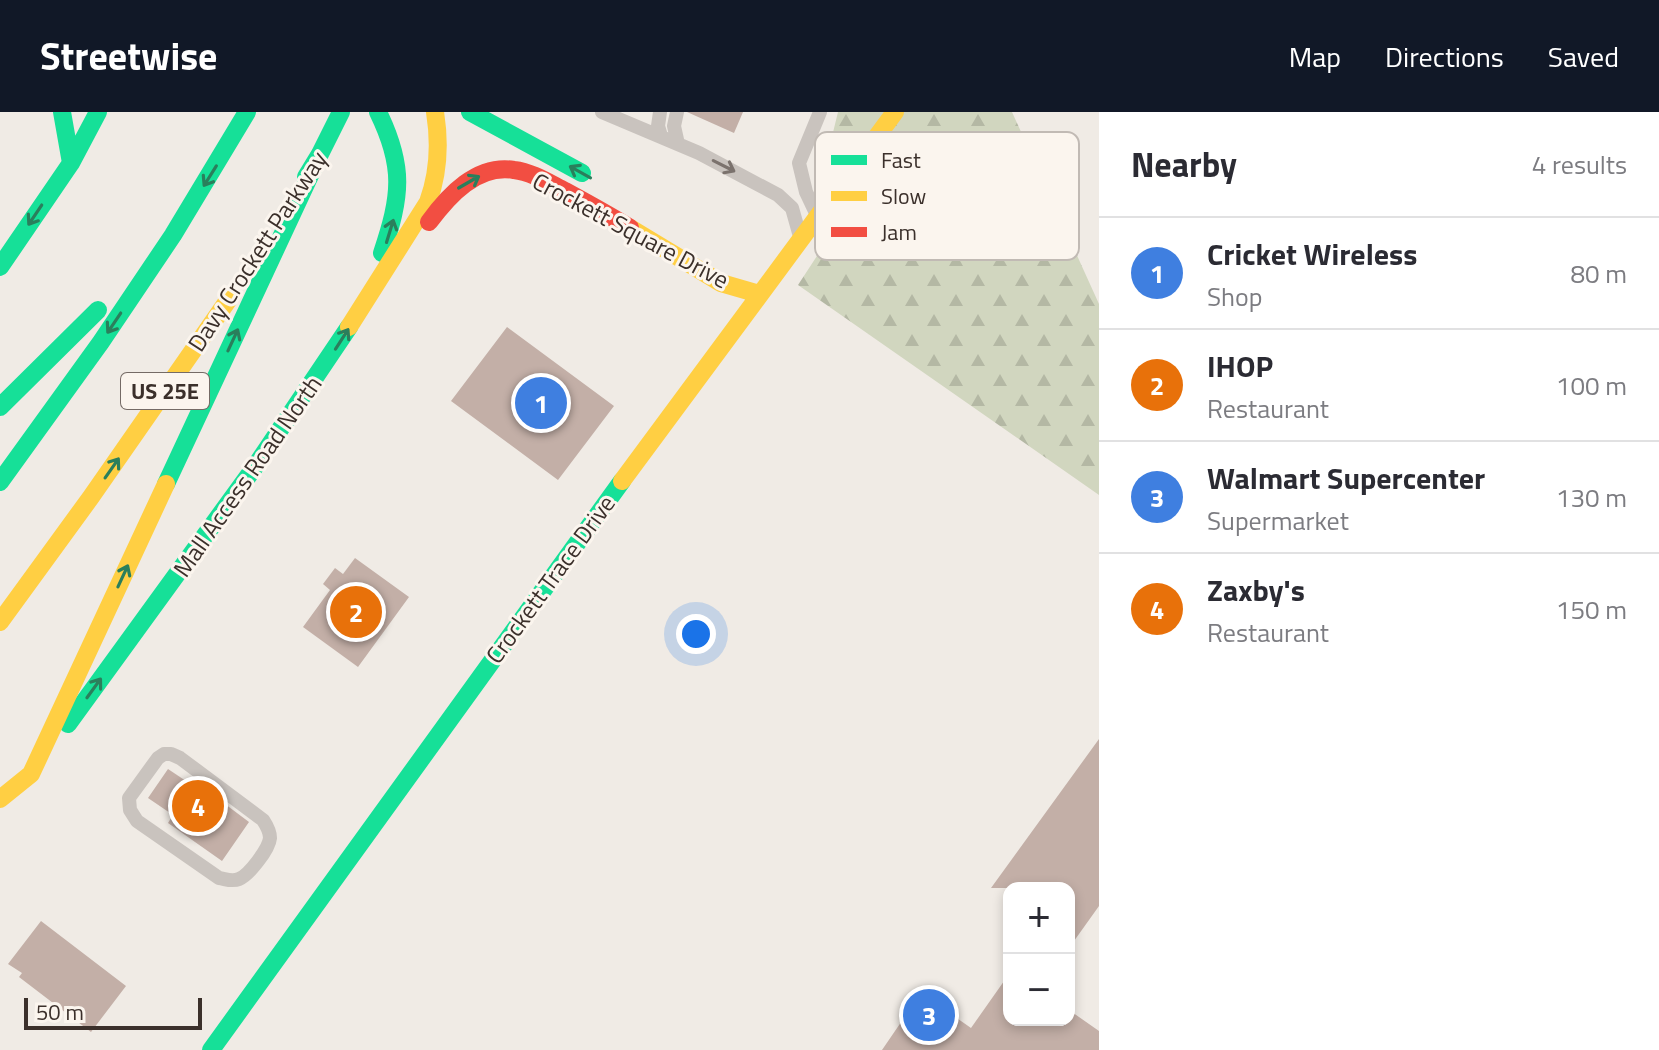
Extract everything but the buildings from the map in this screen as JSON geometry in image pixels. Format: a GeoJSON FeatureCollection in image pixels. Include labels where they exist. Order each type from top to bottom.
{"type":"FeatureCollection","features":[{"type":"Feature","properties":{"kind":"main road"},"geometry":{"type":"LineString","coordinates":[[62,112],[71,163]]}},
{"type":"Feature","properties":{"kind":"main road"},"geometry":{"type":"LineString","coordinates":[[0,267],[71,163],[98,112]]}},
{"type":"Feature","properties":{"kind":"main road"},"geometry":{"type":"LineString","coordinates":[[71,163],[114,112]]}},
{"type":"Feature","properties":{"kind":"main road","name":"Davy Crockett Parkway"},"geometry":{"type":"LineString","coordinates":[[0,622],[216,319],[320,154],[341,112]]}},
{"type":"Feature","properties":{"kind":"main road"},"geometry":{"type":"LineString","coordinates":[[365,305],[397,206],[399,188],[393,145],[378,112]]}},
{"type":"Feature","properties":{"kind":"main road","name":"Mall Access Road North"},"geometry":{"type":"LineString","coordinates":[[0,817],[207,535],[296,410],[365,305],[435,187],[439,165],[435,112]]}},
{"type":"Feature","properties":{"kind":"main road","name":"Crockett Square Drive"},"geometry":{"type":"LineString","coordinates":[[470,112],[595,180]]}},
{"type":"Feature","properties":{"kind":"main road","name":"Crockett Trace Drive"},"geometry":{"type":"LineString","coordinates":[[880,132],[895,112]]}},
{"type":"Feature","properties":{"kind":"main road","name":"US 25E"},"geometry":{"type":"LineString","coordinates":[[0,482],[101,342],[173,235],[246,114]]}},
{"type":"Feature","properties":{"kind":"main road"},"geometry":{"type":"LineString","coordinates":[[0,799],[31,774],[320,154]]}},
{"type":"Feature","properties":{"kind":"main road","name":"Crockett Square Drive"},"geometry":{"type":"LineString","coordinates":[[365,305],[455,190],[468,180],[490,172],[512,169],[536,176],[614,218],[721,283],[759,294]]}},
{"type":"Feature","properties":{"kind":"main road","name":"Crockett Trace Drive"},"geometry":{"type":"LineString","coordinates":[[211,1050],[401,783],[815,218]]}},
{"type":"Feature","properties":{"kind":"main road"},"geometry":{"type":"LineString","coordinates":[[0,407],[173,235]]}},
{"type":"Feature","properties":{"kind":"main road","name":"Crockett Square Drive"},"geometry":{"type":"LineString","coordinates":[[732,266],[759,294]]}},
{"type":"Feature","properties":{"kind":"lane"},"geometry":{"type":"LineString","coordinates":[[602,112],[678,144],[778,195],[792,208],[800,239]]}},
{"type":"Feature","properties":{"kind":"lane"},"geometry":{"type":"LineString","coordinates":[[655,134],[660,112]]}},
{"type":"Feature","properties":{"kind":"lane"},"geometry":{"type":"LineString","coordinates":[[677,112],[674,120],[678,144]]}},
{"type":"Feature","properties":{"kind":"lane"},"geometry":{"type":"LineString","coordinates":[[815,211],[806,192],[799,163],[820,112]]}},
{"type":"Feature","properties":{"kind":"lane"},"geometry":{"type":"LineString","coordinates":[[644,115],[655,134]]}},
{"type":"Feature","properties":{"kind":"lane"},"geometry":{"type":"LineString","coordinates":[[124,793],[122,803],[137,821],[219,878],[241,878],[253,867],[270,842],[263,820],[171,754],[158,758],[143,777],[129,798],[130,810]]}},
{"type":"Feature","properties":{"kind":"green space"},"geometry":{"type":"Polygon","coordinates":[[[838,112],[1012,112],[1021,132],[833,132],[838,112]]]}},
{"type":"Feature","properties":{"kind":"green space"},"geometry":{"type":"Polygon","coordinates":[[[815,259],[1079,260],[1099,304],[1099,495],[798,285],[815,259]]]}},
{"type":"Feature","properties":{"kind":"traffic: fast"},"geometry":{"type":"LineString","coordinates":[[62,112],[71,163]]}},
{"type":"Feature","properties":{"kind":"traffic: fast"},"geometry":{"type":"LineString","coordinates":[[0,267],[71,163],[98,112]]}},
{"type":"Feature","properties":{"kind":"traffic: fast"},"geometry":{"type":"LineString","coordinates":[[0,482],[101,342],[173,235],[247,112]]}},
{"type":"Feature","properties":{"kind":"traffic: fast"},"geometry":{"type":"LineString","coordinates":[[306,177],[341,112]]}},
{"type":"Feature","properties":{"kind":"traffic: fast"},"geometry":{"type":"LineString","coordinates":[[378,112],[393,149],[397,182],[393,215],[382,253]]}},
{"type":"Feature","properties":{"kind":"traffic: fast"},"geometry":{"type":"LineString","coordinates":[[470,112],[582,173]]}},
{"type":"Feature","properties":{"kind":"traffic: fast"},"geometry":{"type":"LineString","coordinates":[[166,484],[320,154]]}},
{"type":"Feature","properties":{"kind":"traffic: fast"},"geometry":{"type":"LineString","coordinates":[[0,407],[98,310]]}},
{"type":"Feature","properties":{"kind":"traffic: fast"},"geometry":{"type":"LineString","coordinates":[[68,724],[254,468],[349,327]]}},
{"type":"Feature","properties":{"kind":"traffic: fast"},"geometry":{"type":"LineString","coordinates":[[211,1050],[622,481]]}},
{"type":"Feature","properties":{"kind":"traffic: slow"},"geometry":{"type":"LineString","coordinates":[[349,327],[428,202],[438,157],[435,112]]}},
{"type":"Feature","properties":{"kind":"traffic: slow"},"geometry":{"type":"LineString","coordinates":[[880,132],[895,112]]}},
{"type":"Feature","properties":{"kind":"traffic: slow"},"geometry":{"type":"LineString","coordinates":[[622,481],[815,220]]}},
{"type":"Feature","properties":{"kind":"traffic: slow"},"geometry":{"type":"LineString","coordinates":[[630,228],[721,283],[759,294]]}},
{"type":"Feature","properties":{"kind":"traffic: slow"},"geometry":{"type":"LineString","coordinates":[[0,622],[231,296]]}},
{"type":"Feature","properties":{"kind":"traffic: slow"},"geometry":{"type":"LineString","coordinates":[[0,799],[31,774],[166,484]]}},
{"type":"Feature","properties":{"kind":"traffic: jam"},"geometry":{"type":"LineString","coordinates":[[429,222],[465,184],[501,169],[521,171],[540,178],[630,228]]}},
{"type":"Feature","properties":{"kind":"place","name":"Cricket Wireless"},"geometry":{"type":"Point","coordinates":[541,403]}},
{"type":"Feature","properties":{"kind":"place","name":"IHOP"},"geometry":{"type":"Point","coordinates":[356,612]}},
{"type":"Feature","properties":{"kind":"place","name":"Zaxby's"},"geometry":{"type":"Point","coordinates":[198,806]}},
{"type":"Feature","properties":{"kind":"place","name":"Walmart Supercenter"},"geometry":{"type":"Point","coordinates":[929,1015]}}]}
